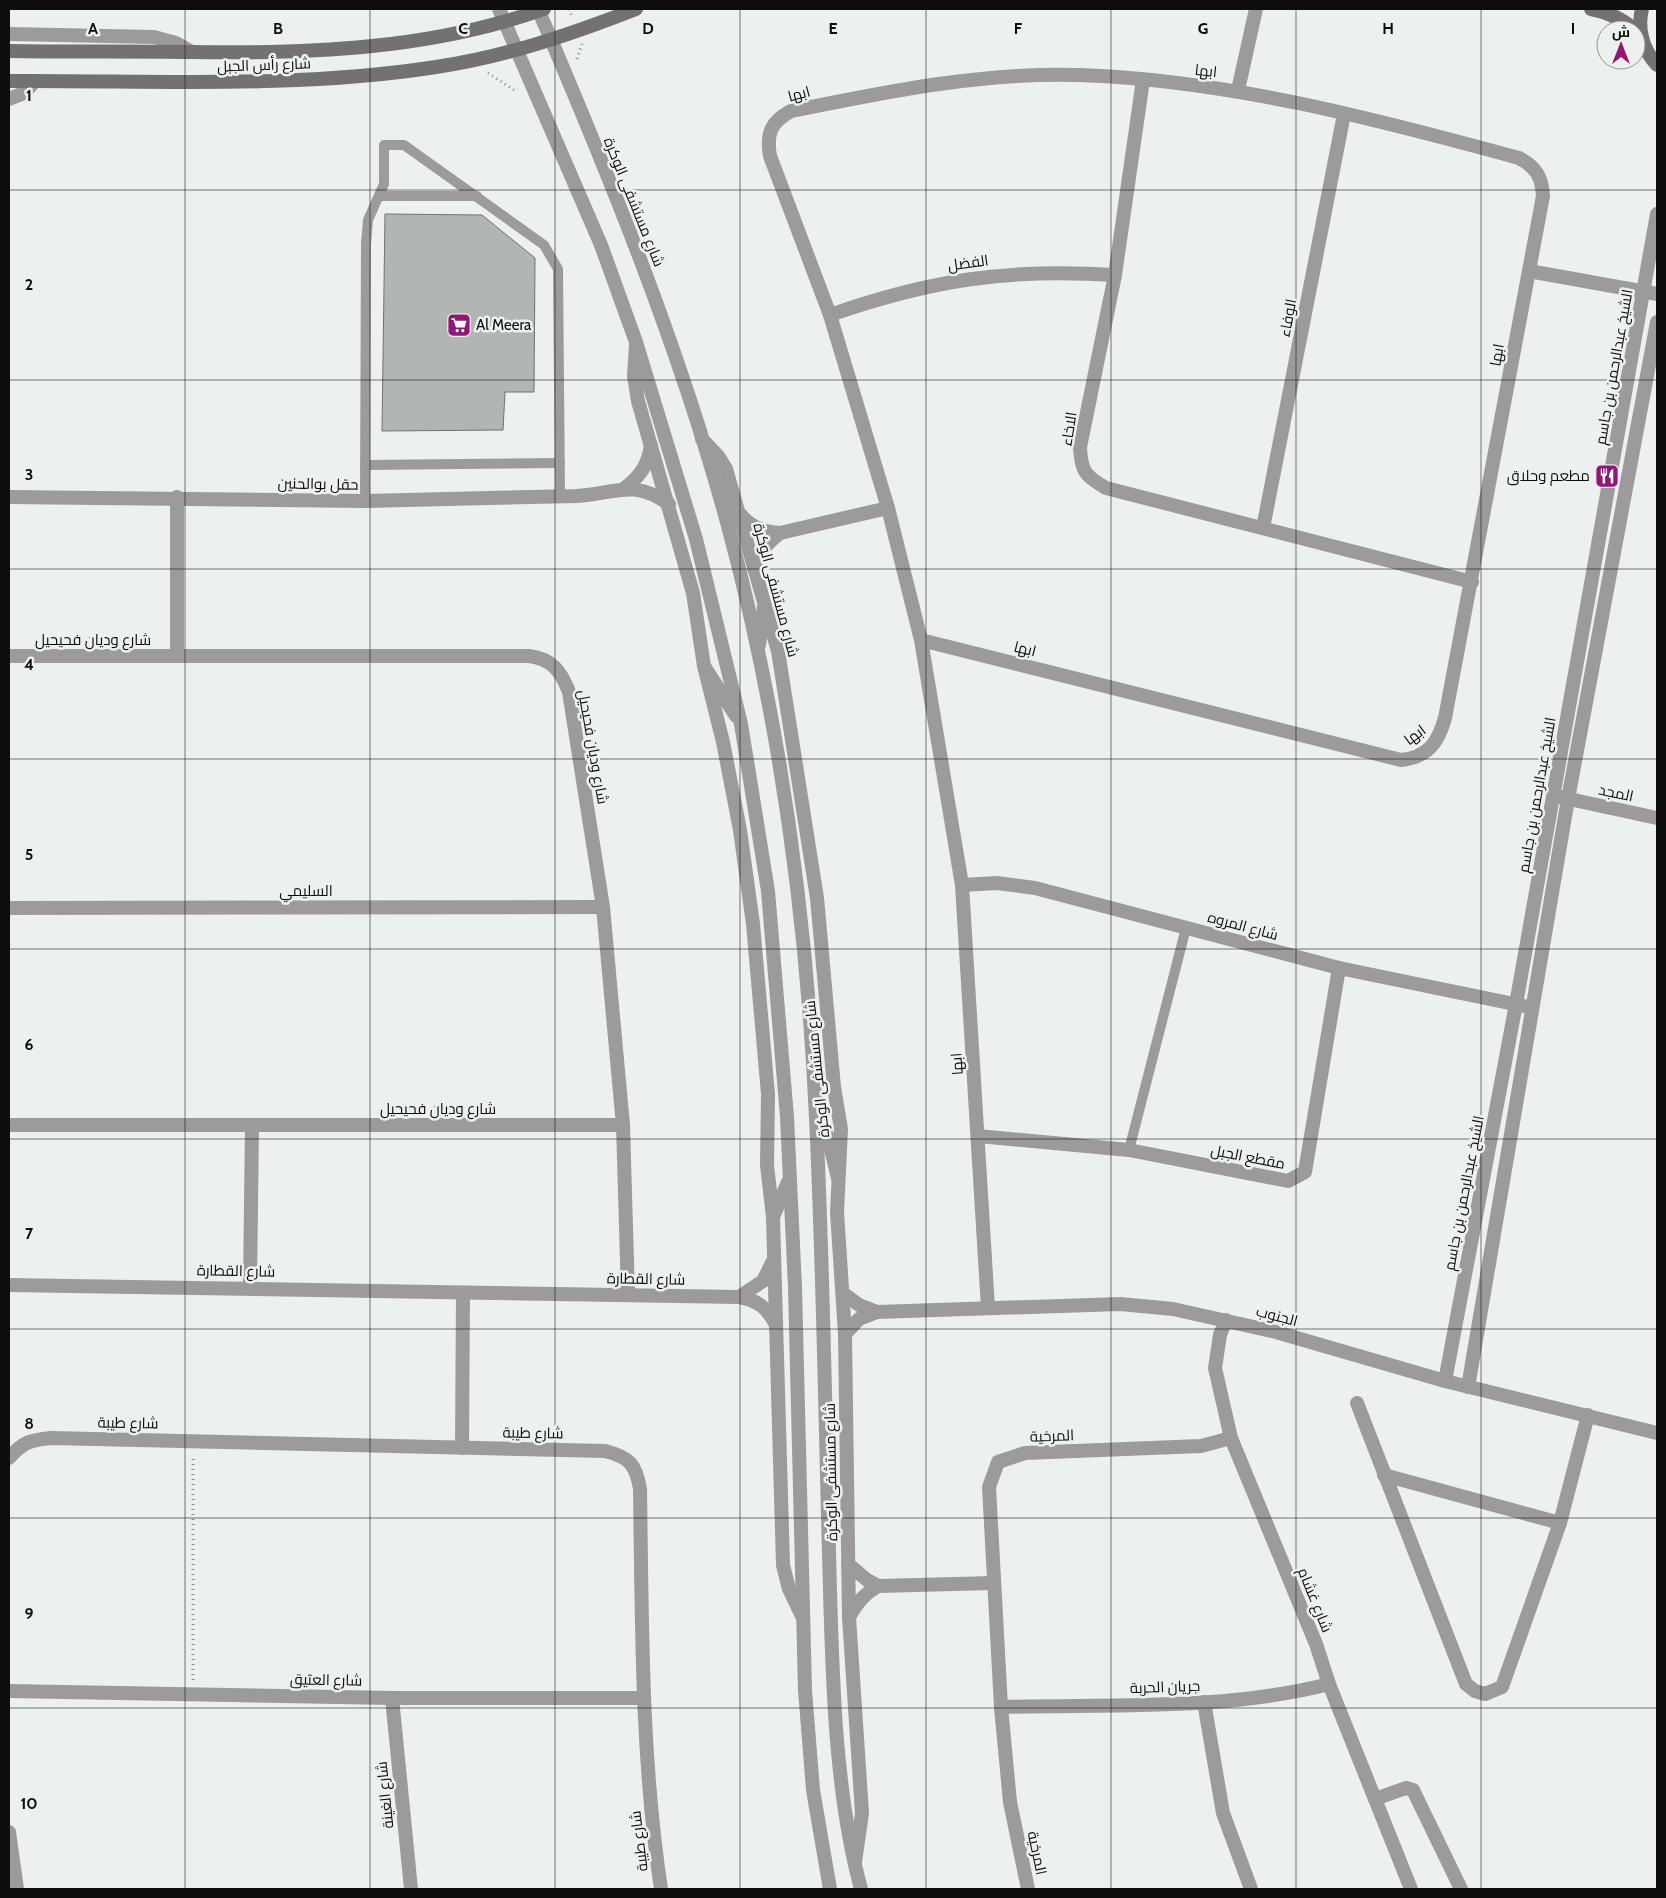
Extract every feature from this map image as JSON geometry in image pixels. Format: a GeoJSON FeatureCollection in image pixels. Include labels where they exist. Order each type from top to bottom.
{"type":"FeatureCollection","features":[{"type":"Feature","properties":{"kind":"main road","name":"شارع رأس الجبل"},"geometry":{"type":"LineString","coordinates":[[9,51],[246,54],[327,51],[422,40],[502,15],[540,9]]}},
{"type":"Feature","properties":{"kind":"main road","name":"شارع رأس الجبل"},"geometry":{"type":"LineString","coordinates":[[9,81],[294,82],[372,76],[438,67],[551,40],[636,9]]}},
{"type":"Feature","properties":{"kind":"main road"},"geometry":{"type":"LineString","coordinates":[[1591,9],[1611,15],[1619,20]]}},
{"type":"Feature","properties":{"kind":"main road"},"geometry":{"type":"LineString","coordinates":[[1646,50],[1657,67]]}},
{"type":"Feature","properties":{"kind":"street","name":"شارع مستشفى الوكرة"},"geometry":{"type":"LineString","coordinates":[[540,9],[640,257],[702,439],[729,530],[758,651],[772,720],[798,889],[816,1115],[834,1677],[842,1787],[854,1863],[861,1889]]}},
{"type":"Feature","properties":{"kind":"street"},"geometry":{"type":"LineString","coordinates":[[1238,90],[1256,9]]}},
{"type":"Feature","properties":{"kind":"street","name":"شارع مستشفى الوكرة"},"geometry":{"type":"LineString","coordinates":[[502,15],[518,48],[601,245],[636,342],[696,539],[741,724],[773,936],[790,1176],[805,1690],[813,1790],[830,1889]]}},
{"type":"Feature","properties":{"kind":"street"},"geometry":{"type":"LineString","coordinates":[[9,34],[154,37],[176,43],[192,52]]}},
{"type":"Feature","properties":{"kind":"street","name":"ابها"},"geometry":{"type":"LineString","coordinates":[[921,640],[1401,760],[1416,758],[1440,737],[1472,582],[1530,272],[1543,196],[1542,183],[1538,173],[1530,163],[1519,158],[1344,114],[1238,90],[1078,75],[988,78],[895,90],[791,111],[779,118],[770,128],[768,142],[770,156],[830,315],[888,508],[921,640],[962,885],[988,1308]]}},
{"type":"Feature","properties":{"kind":"street","name":"الاخاء"},"geometry":{"type":"LineString","coordinates":[[1143,80],[1115,275],[1080,447],[1081,464],[1086,475],[1106,488],[1472,582]]}},
{"type":"Feature","properties":{"kind":"street"},"geometry":{"type":"LineString","coordinates":[[9,99],[24,93],[35,81]]}},
{"type":"Feature","properties":{"kind":"street","name":"الوفاء"},"geometry":{"type":"LineString","coordinates":[[1263,528],[1344,114]]}},
{"type":"Feature","properties":{"kind":"street","name":"الشيخ عبدالرحمن بن جاسم"},"geometry":{"type":"LineString","coordinates":[[1445,1381],[1516,1004],[1626,392],[1651,293],[1657,214]]}},
{"type":"Feature","properties":{"kind":"street","name":"الفضل"},"geometry":{"type":"LineString","coordinates":[[830,315],[912,290],[967,279],[1062,272],[1115,275]]}},
{"type":"Feature","properties":{"kind":"street"},"geometry":{"type":"LineString","coordinates":[[1530,272],[1651,293]]}},
{"type":"Feature","properties":{"kind":"street"},"geometry":{"type":"LineString","coordinates":[[1468,1387],[1568,799],[1651,399],[1657,322]]}},
{"type":"Feature","properties":{"kind":"street","name":"شارع مستشفى الوكرة"},"geometry":{"type":"LineString","coordinates":[[636,342],[634,376],[638,402],[670,504],[693,593],[704,666],[728,768],[753,924],[768,1094],[767,1165],[773,1217],[772,1263],[776,1326],[783,1565],[789,1589],[803,1618]]}},
{"type":"Feature","properties":{"kind":"street"},"geometry":{"type":"LineString","coordinates":[[1626,392],[1651,399]]}},
{"type":"Feature","properties":{"kind":"street","name":"شارع مستشفى الوكرة"},"geometry":{"type":"LineString","coordinates":[[702,439],[718,456],[726,469],[778,651],[816,898],[836,1102],[841,1128],[837,1212],[845,1334],[849,1617],[862,1813],[854,1863]]}},
{"type":"Feature","properties":{"kind":"street"},"geometry":{"type":"LineString","coordinates":[[626,488],[640,476],[649,460],[651,443]]}},
{"type":"Feature","properties":{"kind":"street","name":"حقل بوالحنين"},"geometry":{"type":"LineString","coordinates":[[9,496],[365,501],[597,495],[626,488],[642,490],[656,495],[670,504]]}},
{"type":"Feature","properties":{"kind":"street"},"geometry":{"type":"LineString","coordinates":[[177,497],[177,656]]}},
{"type":"Feature","properties":{"kind":"street"},"geometry":{"type":"LineString","coordinates":[[754,569],[758,555],[768,542],[780,534],[888,508]]}},
{"type":"Feature","properties":{"kind":"street"},"geometry":{"type":"LineString","coordinates":[[738,511],[748,524],[764,532],[780,534]]}},
{"type":"Feature","properties":{"kind":"street"},"geometry":{"type":"LineString","coordinates":[[758,651],[764,607]]}},
{"type":"Feature","properties":{"kind":"street","name":"شارع وديان فحيحيل"},"geometry":{"type":"LineString","coordinates":[[9,656],[529,656],[542,658],[555,666],[562,675],[568,692],[602,907],[623,1125],[628,1295]]}},
{"type":"Feature","properties":{"kind":"street"},"geometry":{"type":"LineString","coordinates":[[704,666],[741,724]]}},
{"type":"Feature","properties":{"kind":"street","name":"المجد"},"geometry":{"type":"LineString","coordinates":[[1553,796],[1657,818]]}},
{"type":"Feature","properties":{"kind":"street","name":"شارع المروه"},"geometry":{"type":"LineString","coordinates":[[962,885],[997,883],[1035,888],[1339,968],[1533,1008]]}},
{"type":"Feature","properties":{"kind":"street","name":"السليمي"},"geometry":{"type":"LineString","coordinates":[[9,908],[602,907]]}},
{"type":"Feature","properties":{"kind":"street","name":"مقطع الجبل"},"geometry":{"type":"LineString","coordinates":[[978,1136],[1129,1150],[1288,1182],[1305,1172],[1339,968]]}},
{"type":"Feature","properties":{"kind":"street"},"geometry":{"type":"LineString","coordinates":[[816,1115],[832,1146],[838,1178]]}},
{"type":"Feature","properties":{"kind":"street","name":"شارع وديان فحيحيل"},"geometry":{"type":"LineString","coordinates":[[9,1125],[623,1125]]}},
{"type":"Feature","properties":{"kind":"street"},"geometry":{"type":"LineString","coordinates":[[250,1288],[252,1125]]}},
{"type":"Feature","properties":{"kind":"street"},"geometry":{"type":"LineString","coordinates":[[773,1217],[790,1176]]}},
{"type":"Feature","properties":{"kind":"street"},"geometry":{"type":"LineString","coordinates":[[739,1297],[756,1288],[763,1280],[772,1263]]}},
{"type":"Feature","properties":{"kind":"street","name":"شارع القطارة"},"geometry":{"type":"LineString","coordinates":[[9,1285],[739,1297],[753,1301],[766,1309],[776,1326]]}},
{"type":"Feature","properties":{"kind":"street"},"geometry":{"type":"LineString","coordinates":[[462,1448],[463,1293]]}},
{"type":"Feature","properties":{"kind":"street","name":"الجنوب"},"geometry":{"type":"LineString","coordinates":[[843,1293],[859,1305],[877,1312]]}},
{"type":"Feature","properties":{"kind":"street","name":"الجنوب"},"geometry":{"type":"LineString","coordinates":[[845,1334],[859,1319],[877,1312],[1147,1305],[1226,1320],[1445,1381],[1657,1433]]}},
{"type":"Feature","properties":{"kind":"street","name":"شارع غشام"},"geometry":{"type":"LineString","coordinates":[[1226,1320],[1220,1335],[1215,1368],[1231,1438],[1316,1644],[1329,1684],[1411,1889]]}},
{"type":"Feature","properties":{"kind":"street"},"geometry":{"type":"LineString","coordinates":[[1357,1403],[1466,1684],[1475,1691],[1485,1694],[1502,1687],[1560,1523],[1588,1415]]}},
{"type":"Feature","properties":{"kind":"street","name":"شارع طيبة"},"geometry":{"type":"LineString","coordinates":[[9,1458],[18,1448],[30,1440],[44,1438],[606,1451],[620,1454],[631,1462],[638,1476],[640,1489],[643,1698],[653,1836],[661,1889]]}},
{"type":"Feature","properties":{"kind":"street","name":"المرخية"},"geometry":{"type":"LineString","coordinates":[[1028,1889],[1010,1802],[1000,1707],[990,1487],[998,1462],[1025,1452],[1201,1446],[1231,1438]]}},
{"type":"Feature","properties":{"kind":"street"},"geometry":{"type":"LineString","coordinates":[[1384,1475],[1560,1523]]}},
{"type":"Feature","properties":{"kind":"street"},"geometry":{"type":"LineString","coordinates":[[848,1564],[867,1580],[878,1586],[993,1583]]}},
{"type":"Feature","properties":{"kind":"street"},"geometry":{"type":"LineString","coordinates":[[849,1617],[856,1604],[878,1586]]}},
{"type":"Feature","properties":{"kind":"street","name":"جريان الحربة"},"geometry":{"type":"LineString","coordinates":[[1000,1707],[1204,1702],[1299,1692],[1329,1684]]}},
{"type":"Feature","properties":{"kind":"street","name":"شارع العتيق"},"geometry":{"type":"LineString","coordinates":[[9,1691],[392,1698],[643,1698]]}},
{"type":"Feature","properties":{"kind":"street","name":"شارع الغينة"},"geometry":{"type":"LineString","coordinates":[[392,1698],[411,1889]]}},
{"type":"Feature","properties":{"kind":"street"},"geometry":{"type":"LineString","coordinates":[[1204,1702],[1223,1813],[1250,1889]]}},
{"type":"Feature","properties":{"kind":"street"},"geometry":{"type":"LineString","coordinates":[[1375,1799],[1400,1790],[1414,1790],[1461,1889]]}},
{"type":"Feature","properties":{"kind":"street"},"geometry":{"type":"LineString","coordinates":[[9,1832],[17,1889]]}},
{"type":"Feature","properties":{"kind":"lane"},"geometry":{"type":"LineString","coordinates":[[365,501],[366,244],[368,220],[384,184],[384,145],[404,145],[477,196],[544,245],[558,269],[560,496]]}},
{"type":"Feature","properties":{"kind":"lane"},"geometry":{"type":"LineString","coordinates":[[378,196],[477,196]]}},
{"type":"Feature","properties":{"kind":"lane"},"geometry":{"type":"LineString","coordinates":[[365,465],[560,463]]}},
{"type":"Feature","properties":{"kind":"lane"},"geometry":{"type":"LineString","coordinates":[[1129,1150],[1186,928]]}},
{"type":"Feature","properties":{"kind":"path"},"geometry":{"type":"LineString","coordinates":[[192,1694],[193,1441]]}},
{"type":"Feature","properties":{"kind":"building","name":"Al Meera"},"geometry":{"type":"Polygon","coordinates":[[[385,214],[482,215],[535,258],[534,392],[505,392],[503,430],[382,431],[385,214]]]}},
{"type":"Feature","properties":{"kind":"place","name":"Al Meera"},"geometry":{"type":"Point","coordinates":[459,325]}},
{"type":"Feature","properties":{"kind":"place","name":"مطعم وحلاق"},"geometry":{"type":"Point","coordinates":[1607,476]}}]}
